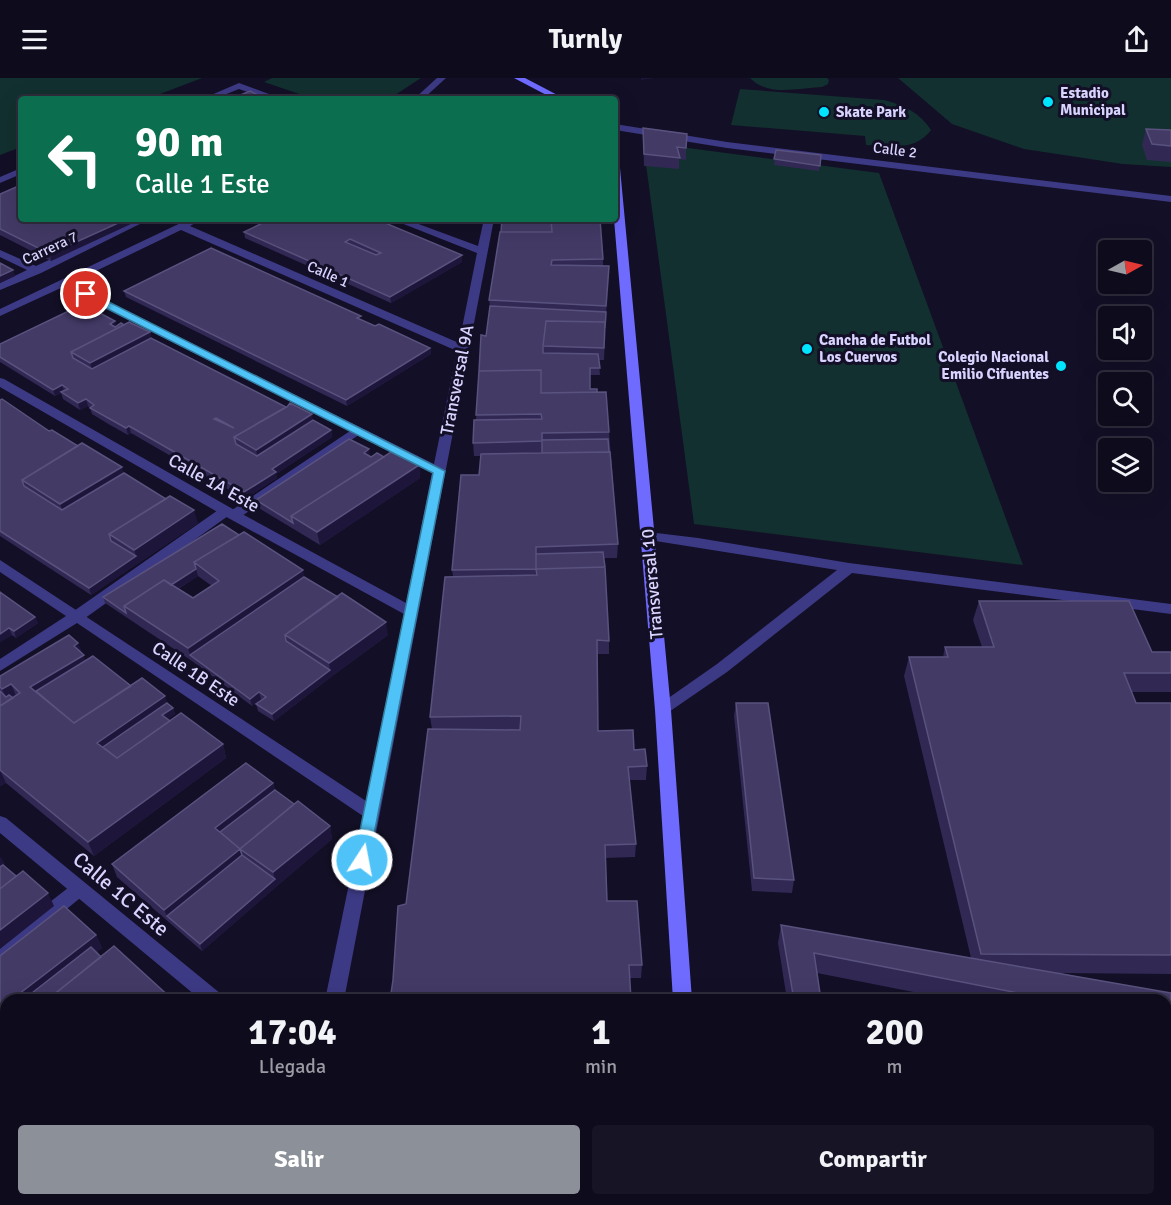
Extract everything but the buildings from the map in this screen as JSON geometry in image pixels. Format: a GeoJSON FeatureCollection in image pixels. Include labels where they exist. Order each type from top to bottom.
{"type":"FeatureCollection","features":[{"type":"Feature","properties":{"kind":"main road"},"geometry":{"type":"LineString","coordinates":[[518,78],[555,96]]}},
{"type":"Feature","properties":{"kind":"main road","name":"Transversal 10"},"geometry":{"type":"LineString","coordinates":[[618,201],[663,710],[683,994]]}},
{"type":"Feature","properties":{"kind":"street"},"geometry":{"type":"LineString","coordinates":[[421,96],[442,78]]}},
{"type":"Feature","properties":{"kind":"street"},"geometry":{"type":"LineString","coordinates":[[213,96],[238,86],[266,96]]}},
{"type":"Feature","properties":{"kind":"street","name":"Calle 2"},"geometry":{"type":"LineString","coordinates":[[618,127],[739,146],[1171,199]]}},
{"type":"Feature","properties":{"kind":"street"},"geometry":{"type":"LineString","coordinates":[[0,180],[18,172]]}},
{"type":"Feature","properties":{"kind":"street","name":"Carrera 7"},"geometry":{"type":"LineString","coordinates":[[0,287],[139,222]]}},
{"type":"Feature","properties":{"kind":"street"},"geometry":{"type":"LineString","coordinates":[[0,313],[65,284],[190,222]]}},
{"type":"Feature","properties":{"kind":"street"},"geometry":{"type":"LineString","coordinates":[[404,222],[482,252]]}},
{"type":"Feature","properties":{"kind":"street","name":"Transversal 9A"},"geometry":{"type":"LineString","coordinates":[[336,994],[488,222]]}},
{"type":"Feature","properties":{"kind":"street","name":"Calle 1"},"geometry":{"type":"LineString","coordinates":[[180,226],[463,349]]}},
{"type":"Feature","properties":{"kind":"street"},"geometry":{"type":"LineString","coordinates":[[0,253],[37,271]]}},
{"type":"Feature","properties":{"kind":"street"},"geometry":{"type":"LineString","coordinates":[[65,284],[439,471]]}},
{"type":"Feature","properties":{"kind":"street","name":"Calle 1A Este"},"geometry":{"type":"LineString","coordinates":[[0,382],[230,513],[411,612]]}},
{"type":"Feature","properties":{"kind":"street"},"geometry":{"type":"LineString","coordinates":[[0,666],[356,431]]}},
{"type":"Feature","properties":{"kind":"street"},"geometry":{"type":"LineString","coordinates":[[648,536],[698,542],[849,568],[1171,609]]}},
{"type":"Feature","properties":{"kind":"street","name":"Calle 1B Este"},"geometry":{"type":"LineString","coordinates":[[0,566],[371,813]]}},
{"type":"Feature","properties":{"kind":"street"},"geometry":{"type":"LineString","coordinates":[[663,710],[722,668],[849,568]]}},
{"type":"Feature","properties":{"kind":"street","name":"Calle 1C Este"},"geometry":{"type":"LineString","coordinates":[[0,823],[207,994]]}},
{"type":"Feature","properties":{"kind":"street"},"geometry":{"type":"LineString","coordinates":[[0,952],[79,889]]}},
{"type":"Feature","properties":{"kind":"green space"},"geometry":{"type":"Polygon","coordinates":[[[0,78],[202,78],[155,96],[18,96],[18,148],[0,155],[0,78]]]}},
{"type":"Feature","properties":{"kind":"green space"},"geometry":{"type":"Polygon","coordinates":[[[272,78],[421,78],[394,96],[305,96],[264,82],[272,78]]]}},
{"type":"Feature","properties":{"kind":"green space"},"geometry":{"type":"Polygon","coordinates":[[[750,78],[827,78],[829,80],[828,84],[822,87],[784,90],[766,88],[750,78]]]}},
{"type":"Feature","properties":{"kind":"green space","name":"Estadio Municipal"},"geometry":{"type":"Polygon","coordinates":[[[898,78],[1171,78],[1171,167],[1123,164],[1024,149],[952,124],[898,78]]]}},
{"type":"Feature","properties":{"kind":"green space","name":"Skate Park"},"geometry":{"type":"Polygon","coordinates":[[[740,89],[884,100],[911,110],[931,130],[925,137],[910,145],[883,146],[866,145],[865,136],[731,125],[740,89]]]}},
{"type":"Feature","properties":{"kind":"green space","name":"Cancha de Futbol Los Cuervos"},"geometry":{"type":"Polygon","coordinates":[[[643,142],[879,173],[1023,565],[694,524],[643,142]]]}},
{"type":"Feature","properties":{"kind":"place","name":"Estadio Municipal"},"geometry":{"type":"Point","coordinates":[1048,102]}},
{"type":"Feature","properties":{"kind":"place","name":"Skate Park"},"geometry":{"type":"Point","coordinates":[824,112]}},
{"type":"Feature","properties":{"kind":"place","name":"Cancha de Futbol Los Cuervos"},"geometry":{"type":"Point","coordinates":[807,349]}},
{"type":"Feature","properties":{"kind":"place","name":"Colegio Nacional Emilio Cifuentes"},"geometry":{"type":"Point","coordinates":[1061,366]}},
{"type":"Feature","properties":{"kind":"route"},"geometry":{"type":"LineString","coordinates":[[86,294],[439,471],[362,860]]}}]}
